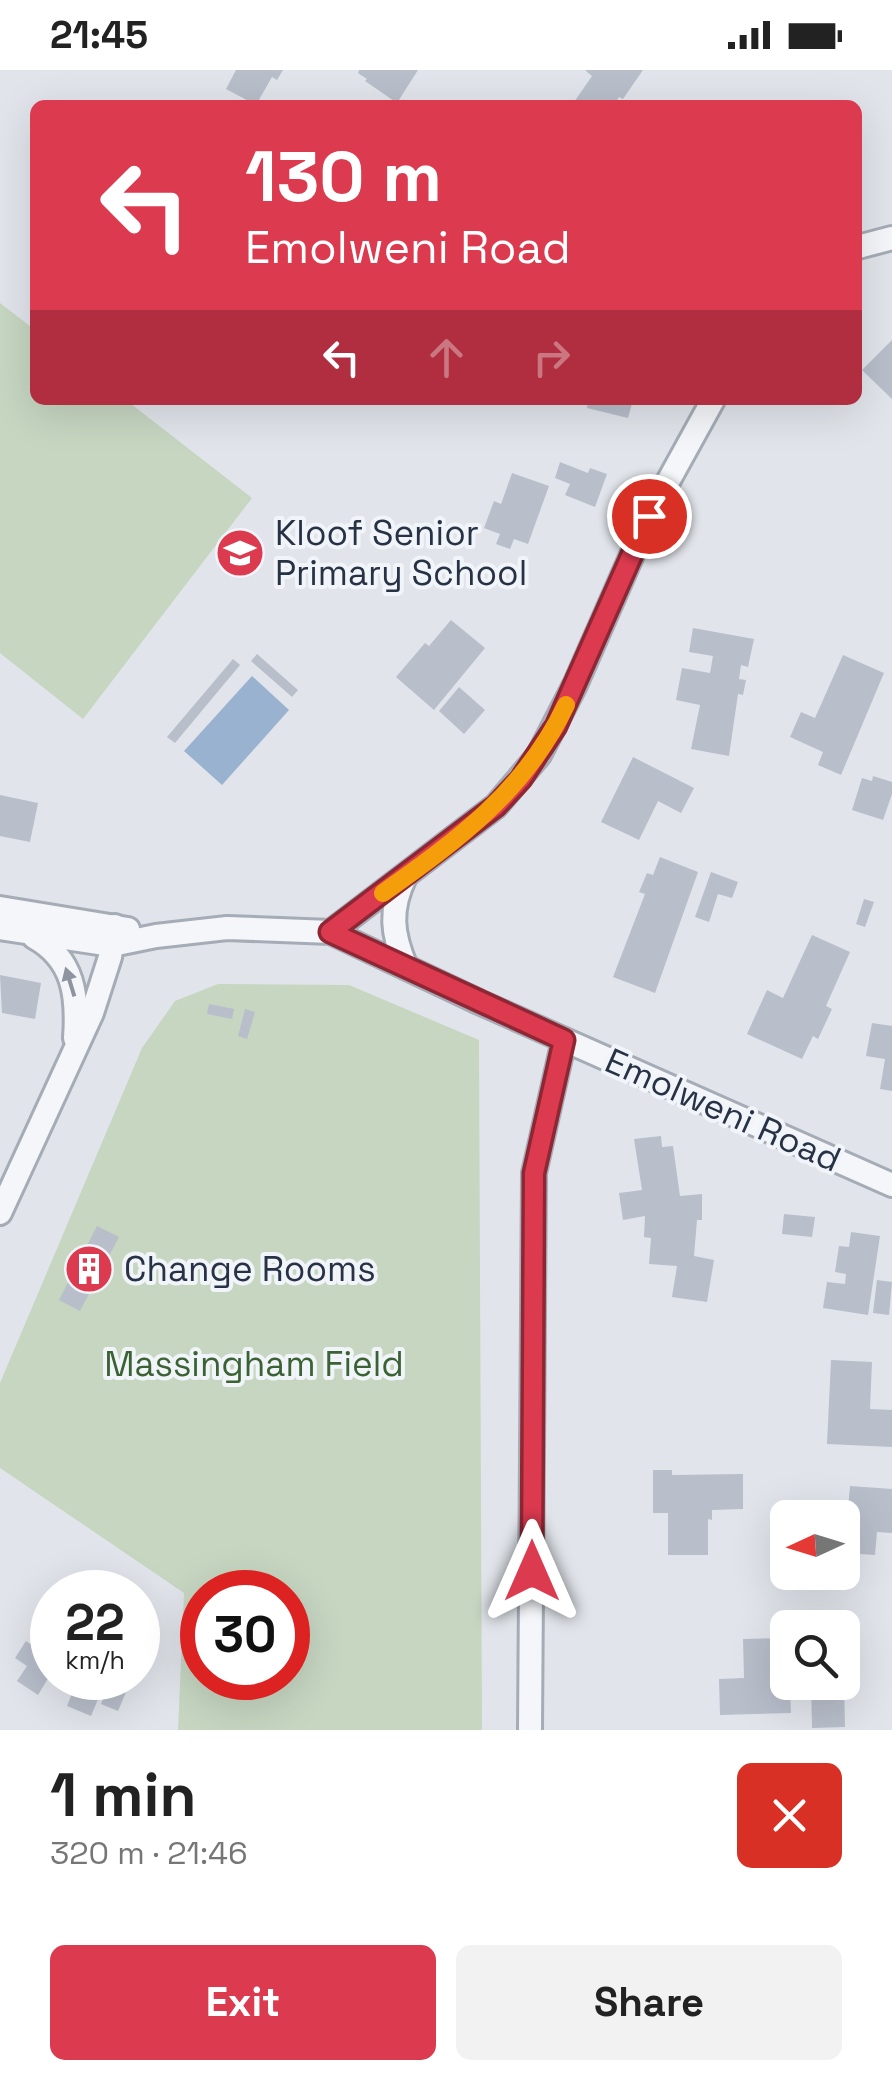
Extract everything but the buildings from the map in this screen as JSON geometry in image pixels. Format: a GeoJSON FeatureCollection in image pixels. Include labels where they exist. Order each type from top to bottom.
{"type":"FeatureCollection","features":[{"type":"Feature","properties":{"kind":"street"},"geometry":{"type":"LineString","coordinates":[[862,245],[892,238]]}},
{"type":"Feature","properties":{"kind":"street"},"geometry":{"type":"LineString","coordinates":[[330,932],[496,806],[539,755],[575,685],[649,516],[710,405]]}},
{"type":"Feature","properties":{"kind":"street"},"geometry":{"type":"LineString","coordinates":[[405,878],[392,911],[397,946],[406,967]]}},
{"type":"Feature","properties":{"kind":"street","name":"Emolweni Road"},"geometry":{"type":"LineString","coordinates":[[0,908],[113,936]]}},
{"type":"Feature","properties":{"kind":"street","name":"Emolweni Road"},"geometry":{"type":"LineString","coordinates":[[0,928],[30,934],[113,936],[156,936],[227,928],[330,932],[892,1185]]}},
{"type":"Feature","properties":{"kind":"street"},"geometry":{"type":"LineString","coordinates":[[30,934],[52,946],[64,961],[75,989],[74,1046]]}},
{"type":"Feature","properties":{"kind":"street"},"geometry":{"type":"LineString","coordinates":[[0,1213],[92,1014],[113,936]]}},
{"type":"Feature","properties":{"kind":"street"},"geometry":{"type":"LineString","coordinates":[[530,1730],[534,1173],[564,1040]]}},
{"type":"Feature","properties":{"kind":"green space"},"geometry":{"type":"Polygon","coordinates":[[[0,303],[30,326],[30,405],[132,405],[252,498],[83,719],[0,653],[0,303]]]}},
{"type":"Feature","properties":{"kind":"green space","name":"Massingham Field"},"geometry":{"type":"Polygon","coordinates":[[[218,984],[349,985],[479,1040],[482,1730],[178,1730],[180,1684],[180,1700],[310,1700],[310,1570],[180,1570],[180,1590],[160,1577],[160,1570],[150,1570],[0,1468],[0,1383],[142,1048],[175,1001],[218,984]]]}},
{"type":"Feature","properties":{"kind":"water"},"geometry":{"type":"Polygon","coordinates":[[[252,676],[289,710],[222,785],[184,751],[252,676]]]}},
{"type":"Feature","properties":{"kind":"slow traffic"},"geometry":{"type":"LineString","coordinates":[[383,893],[496,806],[539,755],[566,705]]}},
{"type":"Feature","properties":{"kind":"place","name":"Kloof Senior Primary School"},"geometry":{"type":"Point","coordinates":[240,553]}},
{"type":"Feature","properties":{"kind":"place","name":"Change Rooms"},"geometry":{"type":"Point","coordinates":[89,1269]}},
{"type":"Feature","properties":{"kind":"route"},"geometry":{"type":"LineString","coordinates":[[532,1571],[534,1173],[564,1040],[330,932],[496,806],[521,779],[556,726],[649,516]]}}]}
